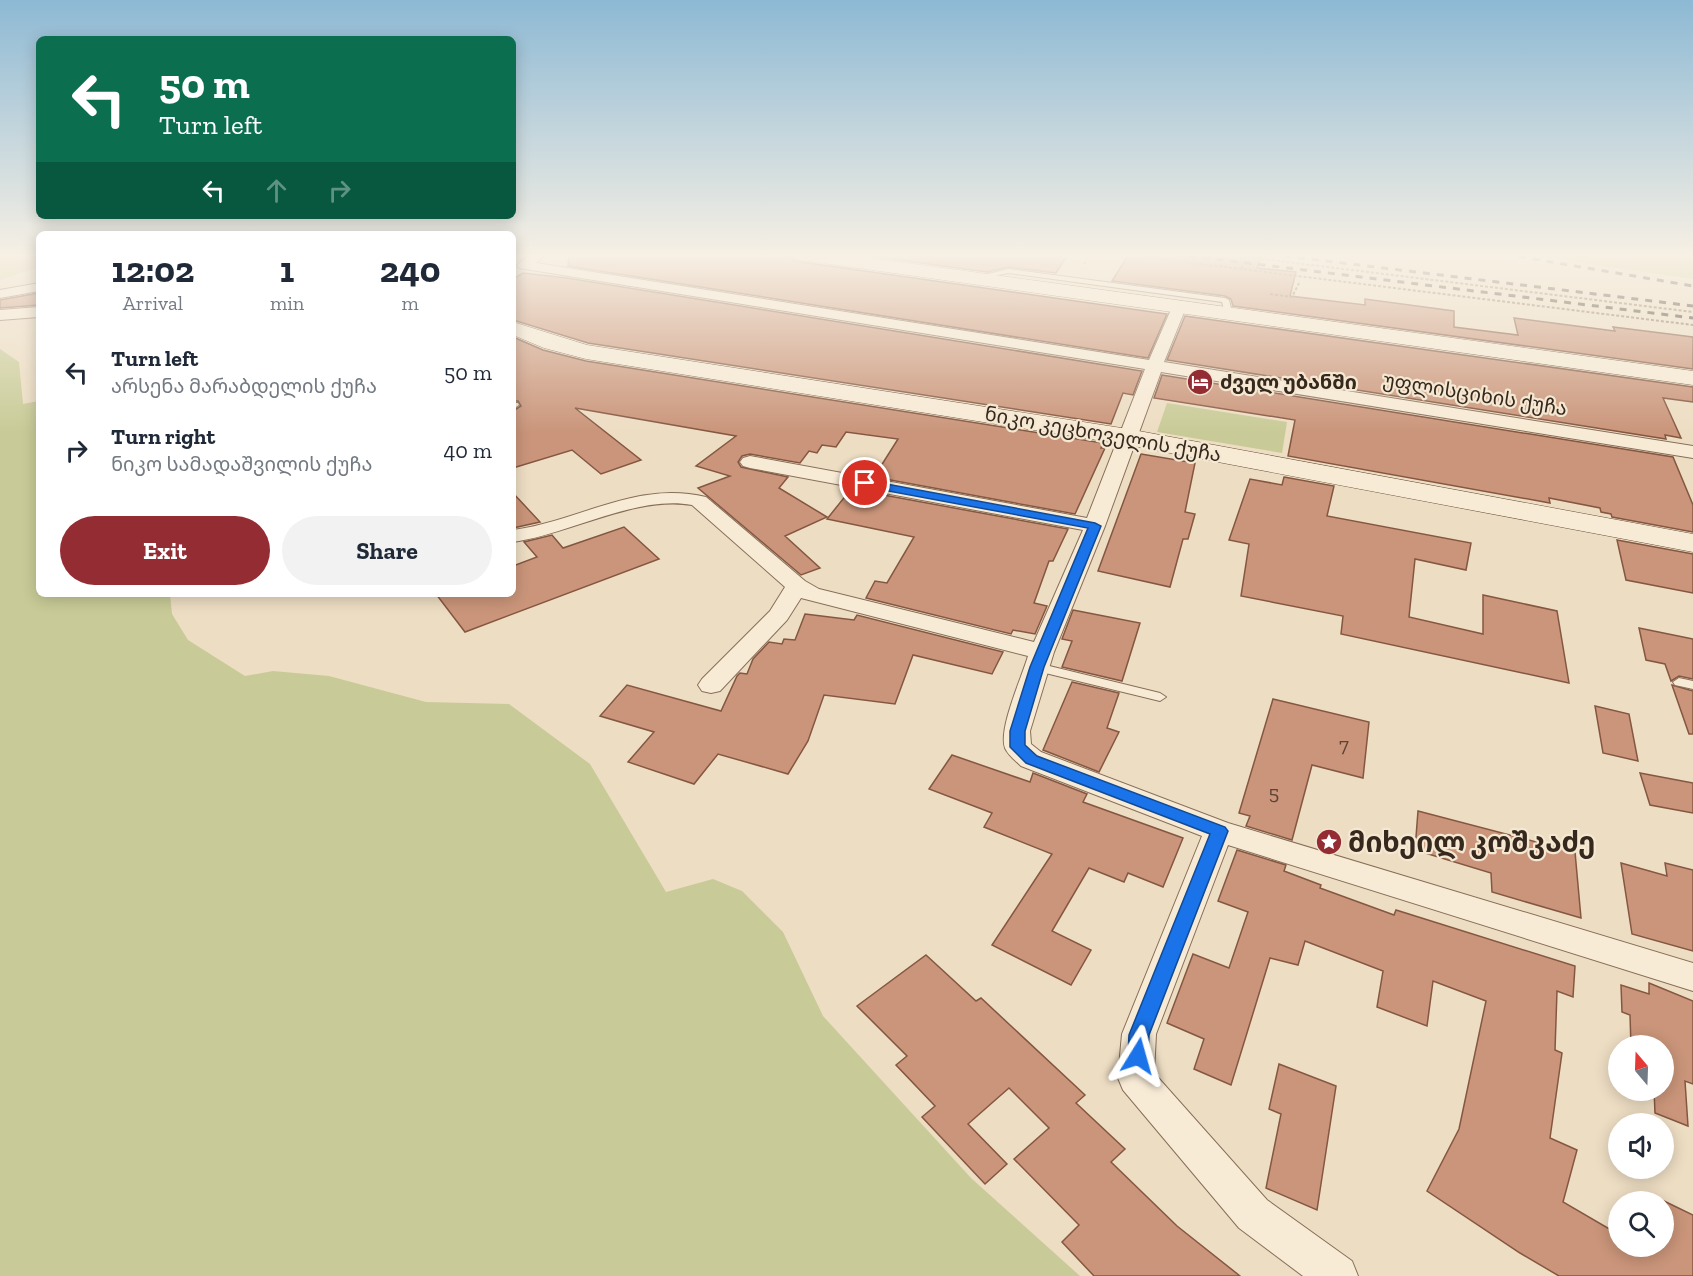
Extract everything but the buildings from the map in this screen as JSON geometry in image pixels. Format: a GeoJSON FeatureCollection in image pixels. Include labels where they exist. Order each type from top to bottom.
{"type":"FeatureCollection","features":[{"type":"Feature","properties":{"kind":"main road"},"geometry":{"type":"LineString","coordinates":[[1239,314],[1693,378]]}},
{"type":"Feature","properties":{"kind":"main road","name":"ნიკო კეცხოველის ქუჩა"},"geometry":{"type":"LineString","coordinates":[[516,329],[552,343],[586,352],[1128,436],[1693,543]]}},
{"type":"Feature","properties":{"kind":"street"},"geometry":{"type":"LineString","coordinates":[[0,315],[19,314]]}},
{"type":"Feature","properties":{"kind":"street","name":"უფლისციხის ქუჩა"},"geometry":{"type":"LineString","coordinates":[[827,314],[1693,452]]}},
{"type":"Feature","properties":{"kind":"street"},"geometry":{"type":"LineString","coordinates":[[1176,314],[1095,526],[1040,660],[1017,731],[1018,747],[1031,759],[1220,831],[1693,977]]}},
{"type":"Feature","properties":{"kind":"street"},"geometry":{"type":"LineString","coordinates":[[750,462],[1095,526]]}},
{"type":"Feature","properties":{"kind":"street"},"geometry":{"type":"LineString","coordinates":[[516,536],[535,533],[646,499],[665,496],[688,498],[699,501],[797,586],[829,600],[1040,660]]}},
{"type":"Feature","properties":{"kind":"street"},"geometry":{"type":"LineString","coordinates":[[711,685],[779,615],[797,586]]}},
{"type":"Feature","properties":{"kind":"street"},"geometry":{"type":"LineString","coordinates":[[1220,831],[1139,1035],[1137,1078],[1253,1214],[1337,1276]]}},
{"type":"Feature","properties":{"kind":"lane"},"geometry":{"type":"LineString","coordinates":[[1040,660],[1160,697]]}},
{"type":"Feature","properties":{"kind":"lane"},"geometry":{"type":"LineString","coordinates":[[1679,682],[1693,685]]}},
{"type":"Feature","properties":{"kind":"path"},"geometry":{"type":"LineString","coordinates":[[1594,314],[1693,326]]}},
{"type":"Feature","properties":{"kind":"green space"},"geometry":{"type":"Polygon","coordinates":[[[0,349],[19,362],[23,404],[36,402],[36,597],[170,597],[172,614],[188,640],[245,676],[273,671],[329,676],[426,702],[509,704],[590,764],[666,892],[713,879],[742,891],[783,932],[823,1016],[971,1178],[1080,1276],[0,1276],[0,349]]]}},
{"type":"Feature","properties":{"kind":"green space"},"geometry":{"type":"Polygon","coordinates":[[[1167,403],[1287,422],[1282,453],[1157,432],[1167,403]]]}},
{"type":"Feature","properties":{"kind":"railway"},"geometry":{"type":"LineString","coordinates":[[1657,314],[1693,318]]}},
{"type":"Feature","properties":{"kind":"place","name":"ძველ უბანში"},"geometry":{"type":"Point","coordinates":[1200,382]}},
{"type":"Feature","properties":{"kind":"place","name":"მიხეილ კოშკაძე"},"geometry":{"type":"Point","coordinates":[1329,842]}},
{"type":"Feature","properties":{"kind":"route"},"geometry":{"type":"LineString","coordinates":[[865,483],[1095,526],[1042,652],[1017,731],[1018,747],[1031,759],[1220,831],[1139,1035],[1138,1056]]}}]}
